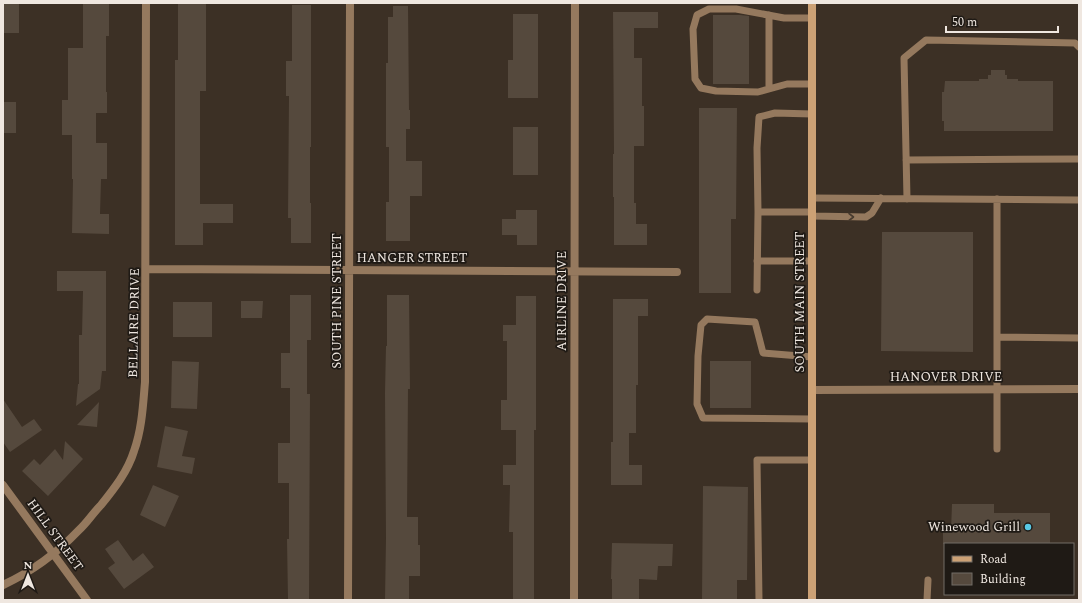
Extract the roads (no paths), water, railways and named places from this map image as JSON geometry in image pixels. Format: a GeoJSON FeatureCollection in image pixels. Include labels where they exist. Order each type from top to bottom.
{"type":"FeatureCollection","features":[{"type":"Feature","properties":{"kind":"main road","name":"SOUTH MAIN STREET"},"geometry":{"type":"LineString","coordinates":[[812,3],[812,600]]}},
{"type":"Feature","properties":{"kind":"street","name":"BELLAIRE DRIVE"},"geometry":{"type":"LineString","coordinates":[[3,585],[18,578],[40,564],[79,530],[110,493],[125,471],[134,451],[141,422],[145,382],[146,3]]}},
{"type":"Feature","properties":{"kind":"street","name":"SOUTH PINE STREET"},"geometry":{"type":"LineString","coordinates":[[348,600],[350,3]]}},
{"type":"Feature","properties":{"kind":"street","name":"AIRLINE DRIVE"},"geometry":{"type":"LineString","coordinates":[[574,600],[575,3]]}},
{"type":"Feature","properties":{"kind":"street","name":"HANGER STREET"},"geometry":{"type":"LineString","coordinates":[[146,268],[677,272]]}},
{"type":"Feature","properties":{"kind":"street","name":"HANOVER DRIVE"},"geometry":{"type":"LineString","coordinates":[[812,390],[1079,389]]}},
{"type":"Feature","properties":{"kind":"street","name":"HILL STREET"},"geometry":{"type":"LineString","coordinates":[[3,485],[87,600]]}},
{"type":"Feature","properties":{"kind":"lane"},"geometry":{"type":"LineString","coordinates":[[812,18],[784,18],[736,9],[709,9],[697,15],[693,29],[695,79],[701,88],[716,91],[758,92],[787,84],[812,84]]}},
{"type":"Feature","properties":{"kind":"lane"},"geometry":{"type":"LineString","coordinates":[[769,14],[769,88]]}},
{"type":"Feature","properties":{"kind":"lane"},"geometry":{"type":"LineString","coordinates":[[907,199],[904,58],[926,40],[1075,43],[1079,47]]}},
{"type":"Feature","properties":{"kind":"lane"},"geometry":{"type":"LineString","coordinates":[[757,290],[757,148],[759,117],[775,113],[812,114]]}},
{"type":"Feature","properties":{"kind":"lane"},"geometry":{"type":"LineString","coordinates":[[906,160],[1079,159]]}},
{"type":"Feature","properties":{"kind":"lane"},"geometry":{"type":"LineString","coordinates":[[812,198],[1079,200]]}},
{"type":"Feature","properties":{"kind":"lane"},"geometry":{"type":"LineString","coordinates":[[758,212],[866,217],[872,213],[881,198]]}},
{"type":"Feature","properties":{"kind":"lane"},"geometry":{"type":"LineString","coordinates":[[997,199],[997,449]]}},
{"type":"Feature","properties":{"kind":"lane"},"geometry":{"type":"LineString","coordinates":[[757,261],[812,261]]}},
{"type":"Feature","properties":{"kind":"lane"},"geometry":{"type":"LineString","coordinates":[[812,357],[763,353],[755,322],[707,319],[700,325],[697,404],[704,418],[812,419]]}},
{"type":"Feature","properties":{"kind":"lane"},"geometry":{"type":"LineString","coordinates":[[997,337],[1079,338]]}},
{"type":"Feature","properties":{"kind":"lane"},"geometry":{"type":"LineString","coordinates":[[759,600],[757,460],[812,460]]}},
{"type":"Feature","properties":{"kind":"lane"},"geometry":{"type":"LineString","coordinates":[[927,600],[928,580]]}},
{"type":"Feature","properties":{"kind":"place","name":"Winewood Grill"},"geometry":{"type":"Point","coordinates":[1028,527]}}]}
